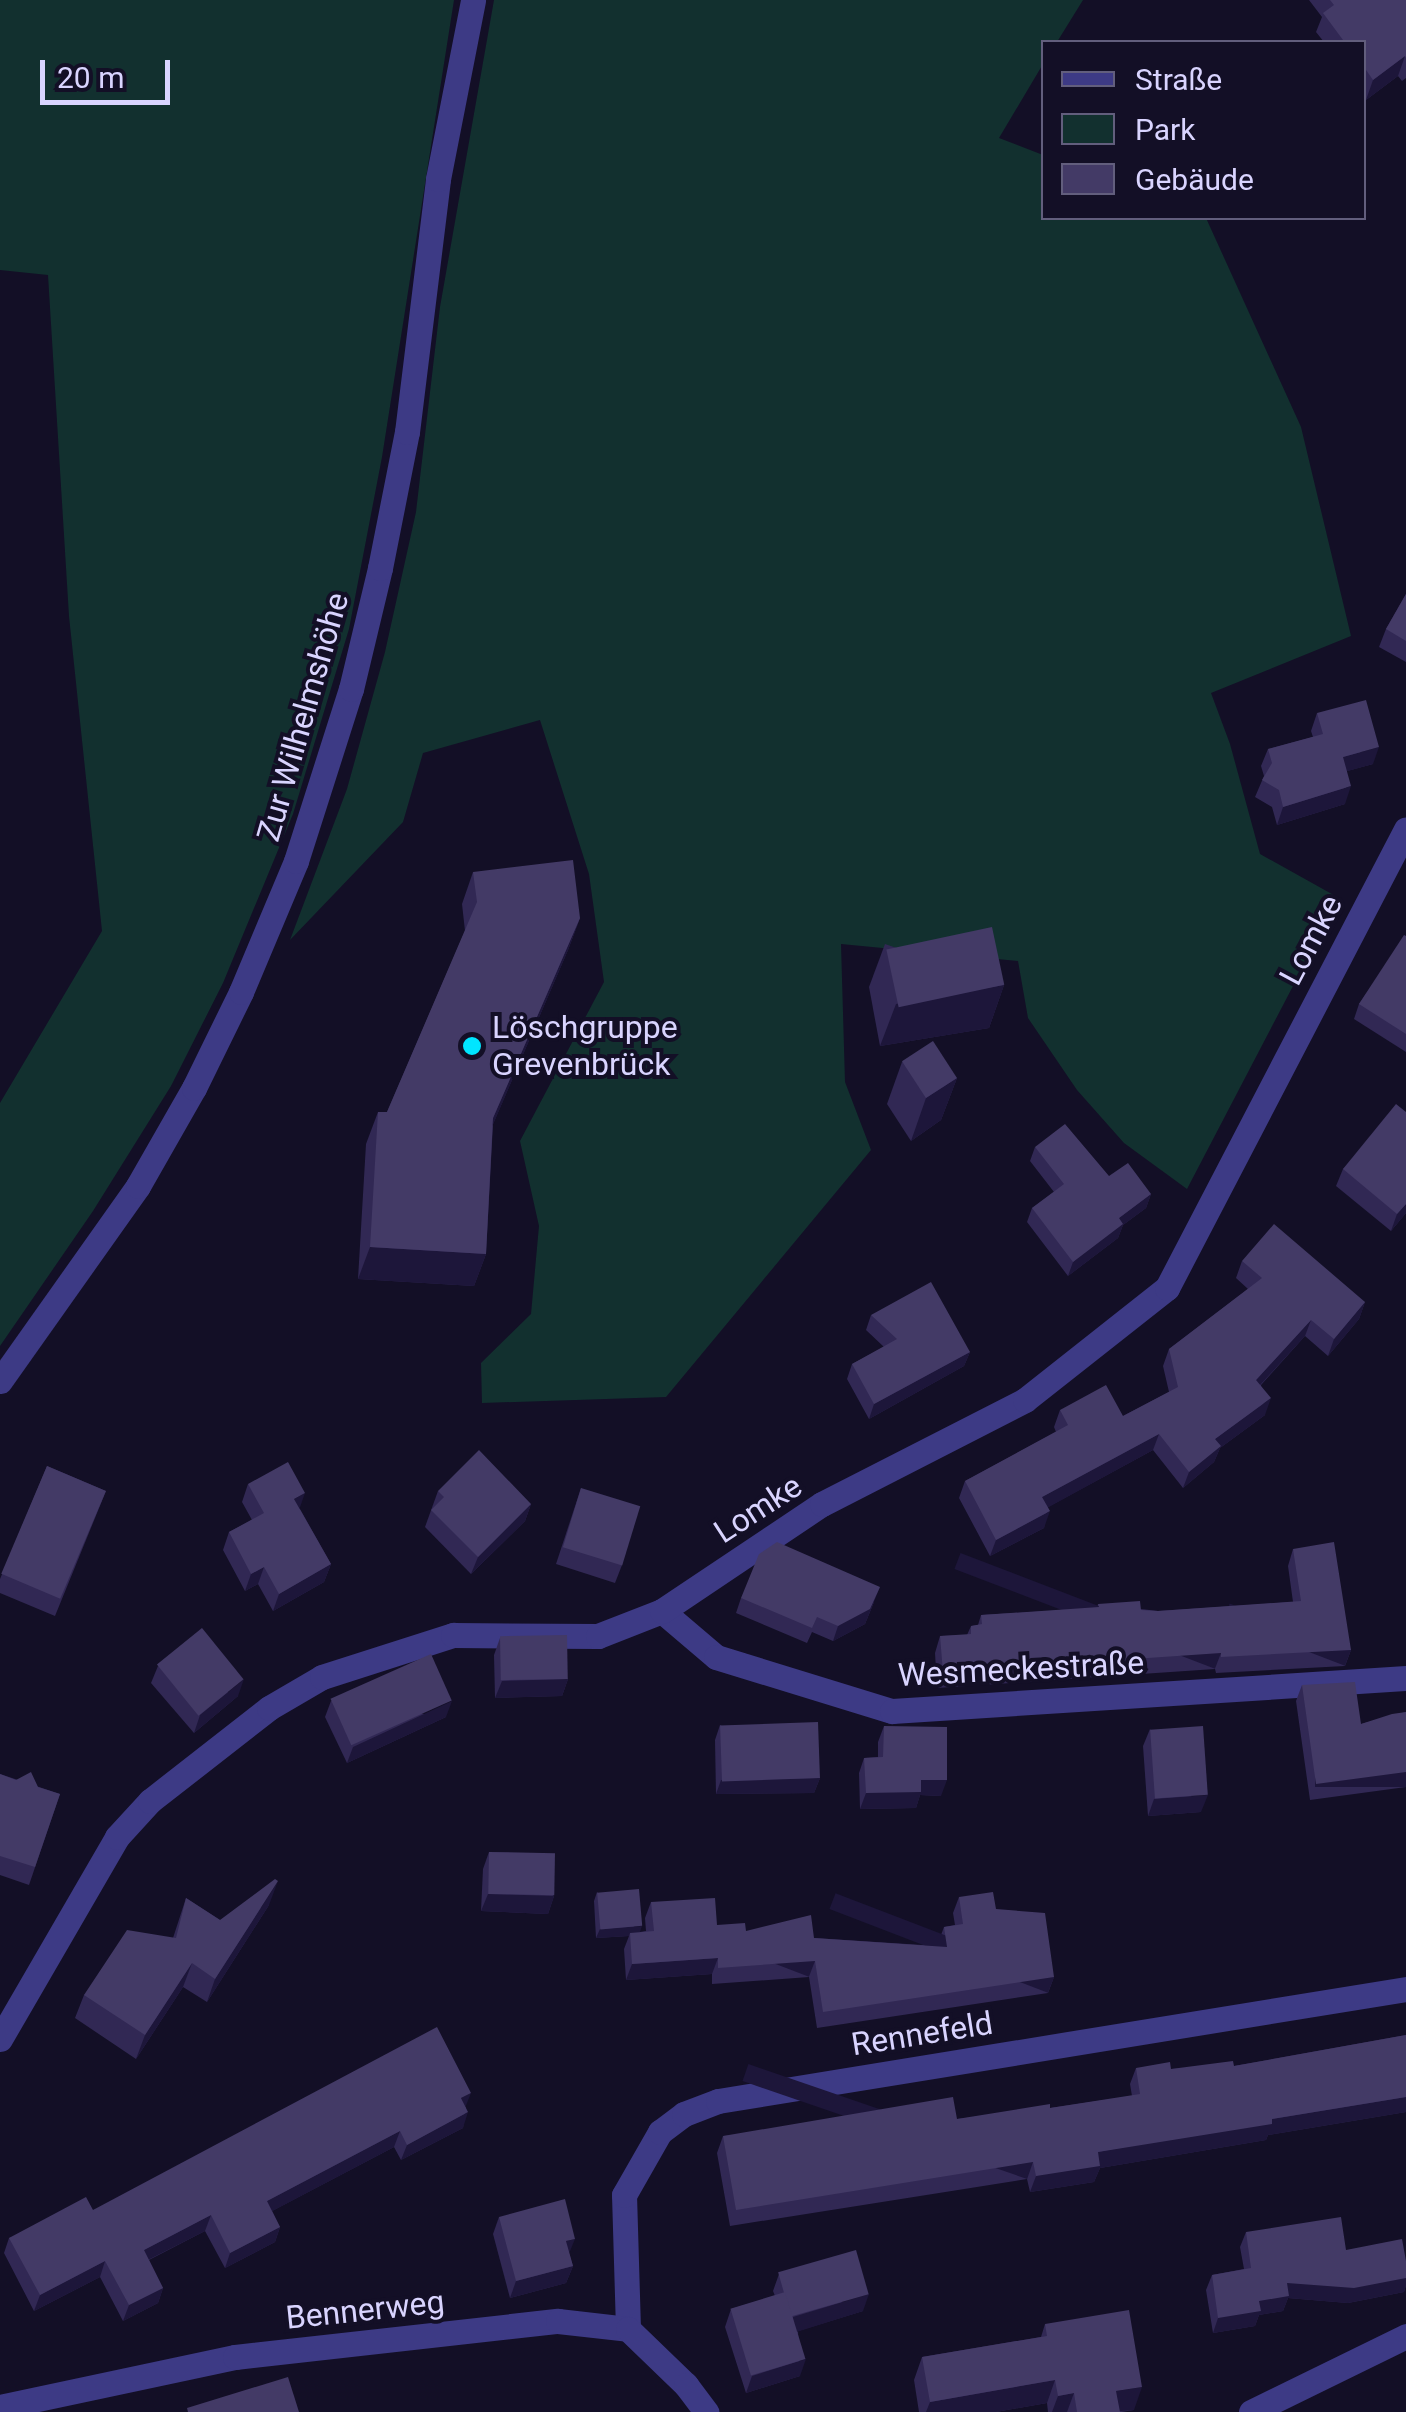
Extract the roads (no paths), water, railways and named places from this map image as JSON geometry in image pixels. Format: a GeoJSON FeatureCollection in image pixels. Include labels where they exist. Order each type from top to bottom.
{"type":"FeatureCollection","features":[{"type":"Feature","properties":{"kind":"street","name":"Zur Wilhelmshöhe"},"geometry":{"type":"LineString","coordinates":[[0,1381],[138,1186],[194,1088],[296,861],[350,690],[380,568],[407,432],[438,179],[473,0]]}},
{"type":"Feature","properties":{"kind":"street","name":"Lomke"},"geometry":{"type":"LineString","coordinates":[[0,2040],[117,1837],[150,1801],[269,1708],[322,1677],[452,1636],[598,1636],[662,1611],[822,1504],[1025,1400],[1167,1288],[1406,828]]}},
{"type":"Feature","properties":{"kind":"street","name":"Wesmeckestraße"},"geometry":{"type":"LineString","coordinates":[[662,1611],[716,1657],[892,1711],[1406,1678]]}},
{"type":"Feature","properties":{"kind":"street","name":"Rennefeld"},"geometry":{"type":"LineString","coordinates":[[628,2329],[624,2195],[660,2132],[684,2114],[718,2101],[757,2094],[1406,1989]]}},
{"type":"Feature","properties":{"kind":"street","name":"Bennerweg"},"geometry":{"type":"LineString","coordinates":[[0,2407],[235,2356],[558,2321],[628,2329]]}},
{"type":"Feature","properties":{"kind":"street"},"geometry":{"type":"LineString","coordinates":[[628,2329],[686,2384],[706,2412]]}},
{"type":"Feature","properties":{"kind":"street"},"geometry":{"type":"LineString","coordinates":[[1251,2412],[1406,2336]]}},
{"type":"Feature","properties":{"kind":"place","name":"Löschgruppe Grevenbrück"},"geometry":{"type":"Point","coordinates":[472,1046]}}]}
